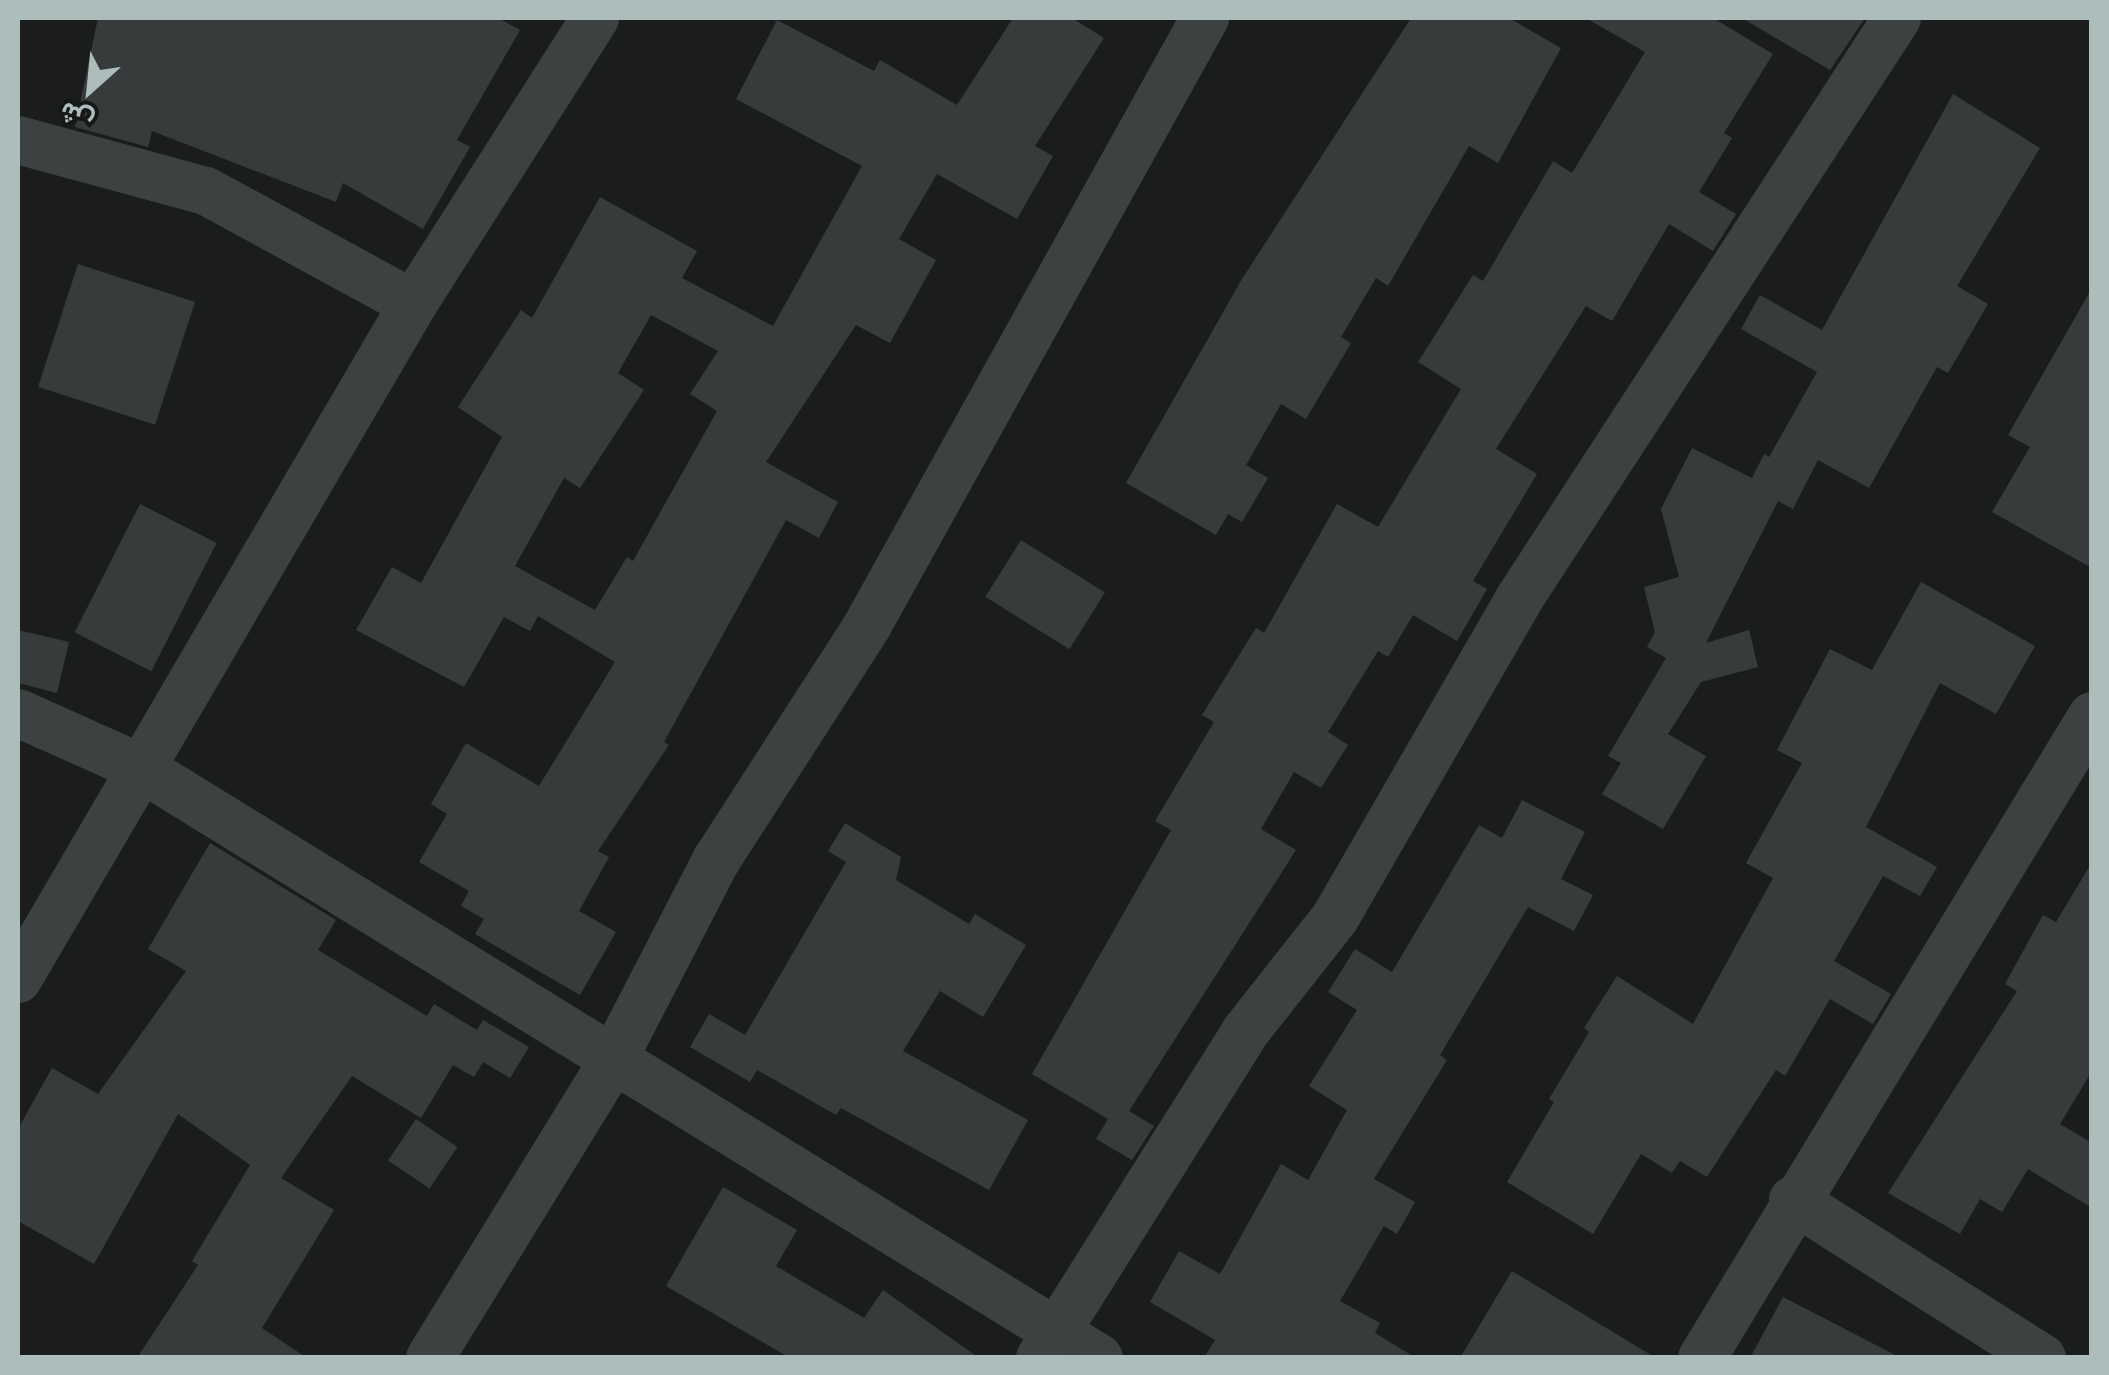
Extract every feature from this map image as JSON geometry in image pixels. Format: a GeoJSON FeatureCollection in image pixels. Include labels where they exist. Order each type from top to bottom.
{"type":"FeatureCollection","features":[{"type":"Feature","properties":{"kind":"street"},"geometry":{"type":"LineString","coordinates":[[18,978],[414,304],[594,18]]}},
{"type":"Feature","properties":{"kind":"street"},"geometry":{"type":"LineString","coordinates":[[430,1358],[612,1062],[717,860],[867,626],[1205,18]]}},
{"type":"Feature","properties":{"kind":"street"},"geometry":{"type":"LineString","coordinates":[[1048,1345],[1245,1032],[1335,918],[1520,600],[1897,18]]}},
{"type":"Feature","properties":{"kind":"street"},"geometry":{"type":"LineString","coordinates":[[18,140],[206,192],[414,304]]}},
{"type":"Feature","properties":{"kind":"street"},"geometry":{"type":"LineString","coordinates":[[18,713],[141,768],[612,1062],[1048,1345],[1099,1358]]}},
{"type":"Feature","properties":{"kind":"street"},"geometry":{"type":"LineString","coordinates":[[1702,1358],[1793,1200],[2092,716]]}},
{"type":"Feature","properties":{"kind":"street"},"geometry":{"type":"LineString","coordinates":[[1793,1200],[2042,1358]]}},
{"type":"Feature","properties":{"kind":"building"},"geometry":{"type":"Polygon","coordinates":[[[98,18],[498,18],[520,30],[457,140],[470,147],[423,229],[343,183],[336,202],[152,131],[148,147],[75,127],[98,18]]]}},
{"type":"Feature","properties":{"kind":"building"},"geometry":{"type":"Polygon","coordinates":[[[1013,18],[1072,18],[1104,38],[1035,146],[1053,156],[1017,219],[937,174],[899,239],[936,260],[890,343],[856,325],[766,462],[838,502],[819,538],[786,520],[664,742],[669,745],[598,851],[609,857],[579,911],[616,932],[580,995],[475,934],[484,919],[461,906],[469,891],[419,862],[447,814],[431,804],[466,743],[539,786],[615,662],[538,616],[530,631],[504,617],[464,687],[356,630],[392,567],[421,583],[502,437],[458,407],[521,310],[532,318],[600,197],[697,251],[682,278],[773,326],[862,166],[736,99],[777,20],[874,71],[880,60],[957,105],[1013,18]],[[651,315],[618,373],[644,390],[580,488],[564,478],[515,566],[595,610],[627,557],[633,561],[717,411],[690,394],[718,351],[651,315]]]}},
{"type":"Feature","properties":{"kind":"building"},"geometry":{"type":"Polygon","coordinates":[[[1411,18],[1509,18],[1561,48],[1498,163],[1469,146],[1388,286],[1376,278],[1341,337],[1351,343],[1306,419],[1281,404],[1246,465],[1268,478],[1242,522],[1228,514],[1216,535],[1126,483],[1242,279],[1411,18]]]}},
{"type":"Feature","properties":{"kind":"building"},"geometry":{"type":"Polygon","coordinates":[[[1586,18],[1713,18],[1773,54],[1724,133],[1732,138],[1699,192],[1736,214],[1713,251],[1669,224],[1612,321],[1586,306],[1496,449],[1537,474],[1473,581],[1487,589],[1457,641],[1413,615],[1388,657],[1378,651],[1328,732],[1348,745],[1321,788],[1294,772],[1261,829],[1296,850],[1129,1111],[1154,1126],[1132,1160],[1096,1139],[1108,1119],[1032,1074],[1171,830],[1155,821],[1214,722],[1202,715],[1256,628],[1264,633],[1337,504],[1378,527],[1461,389],[1418,362],[1473,275],[1483,281],[1553,161],[1572,173],[1645,52],[1586,18]]]}},
{"type":"Feature","properties":{"kind":"building"},"geometry":{"type":"Polygon","coordinates":[[[1742,18],[1865,18],[1830,70],[1742,18]]]}},
{"type":"Feature","properties":{"kind":"building"},"geometry":{"type":"Polygon","coordinates":[[[1953,94],[2040,148],[1957,286],[1988,304],[1948,373],[1937,367],[1869,488],[1818,460],[1793,509],[1778,501],[1706,643],[1749,630],[1758,667],[1701,682],[1668,734],[1706,756],[1663,829],[1602,794],[1621,763],[1608,756],[1666,658],[1647,647],[1655,632],[1644,587],[1679,577],[1661,509],[1692,448],[1752,478],[1764,454],[1769,457],[1817,372],[1741,329],[1760,295],[1822,330],[1953,94]]]}},
{"type":"Feature","properties":{"kind":"building"},"geometry":{"type":"Polygon","coordinates":[[[78,264],[195,302],[155,425],[38,387],[78,264]]]}},
{"type":"Feature","properties":{"kind":"building"},"geometry":{"type":"Polygon","coordinates":[[[2092,288],[2092,568],[1992,512],[2030,447],[2008,435],[2092,288]]]}},
{"type":"Feature","properties":{"kind":"building"},"geometry":{"type":"Polygon","coordinates":[[[140,504],[217,543],[151,671],[75,632],[140,504]]]}},
{"type":"Feature","properties":{"kind":"building"},"geometry":{"type":"Polygon","coordinates":[[[1021,540],[1105,592],[1069,649],[985,597],[1021,540]]]}},
{"type":"Feature","properties":{"kind":"building"},"geometry":{"type":"Polygon","coordinates":[[[1921,582],[2035,646],[1996,714],[1940,683],[1866,827],[1937,867],[1920,896],[1883,876],[1834,961],[1891,994],[1873,1024],[1830,999],[1785,1076],[1776,1070],[1707,1177],[1680,1161],[1672,1173],[1641,1154],[1593,1234],[1507,1182],[1589,1032],[1584,1028],[1617,976],[1693,1024],[1773,878],[1746,863],[1802,763],[1777,750],[1830,649],[1872,670],[1921,582]]]}},
{"type":"Feature","properties":{"kind":"building"},"geometry":{"type":"Polygon","coordinates":[[[18,630],[69,642],[57,693],[18,683],[18,630]]]}},
{"type":"Feature","properties":{"kind":"building"},"geometry":{"type":"Polygon","coordinates":[[[1522,800],[1585,832],[1561,879],[1593,895],[1574,931],[1528,907],[1440,1055],[1447,1060],[1374,1179],[1415,1202],[1397,1234],[1384,1226],[1340,1301],[1380,1323],[1375,1333],[1416,1358],[1204,1358],[1215,1340],[1150,1302],[1179,1251],[1220,1274],[1281,1164],[1308,1180],[1347,1110],[1309,1086],[1357,1010],[1328,992],[1355,949],[1392,972],[1479,825],[1502,838],[1522,800]]]}},
{"type":"Feature","properties":{"kind":"building"},"geometry":{"type":"Polygon","coordinates":[[[845,823],[901,857],[896,880],[969,924],[975,914],[1026,945],[983,1017],[940,991],[903,1051],[1028,1120],[989,1190],[841,1108],[836,1115],[757,1070],[750,1082],[690,1047],[709,1014],[745,1035],[846,862],[828,851],[845,823]]]}},
{"type":"Feature","properties":{"kind":"building"},"geometry":{"type":"Polygon","coordinates":[[[210,843],[336,920],[318,950],[427,1016],[434,1004],[477,1030],[483,1020],[529,1047],[510,1078],[483,1062],[474,1077],[453,1065],[421,1118],[352,1076],[281,1178],[334,1210],[262,1328],[307,1358],[137,1358],[198,1265],[192,1261],[250,1165],[178,1114],[94,1264],[18,1221],[18,1129],[52,1068],[98,1094],[186,971],[148,949],[210,843]]]}},
{"type":"Feature","properties":{"kind":"building"},"geometry":{"type":"Polygon","coordinates":[[[2092,862],[2092,1071],[2060,1124],[2092,1143],[2092,1208],[2028,1169],[2002,1212],[1980,1199],[1960,1234],[1888,1193],[2017,991],[2005,984],[2043,915],[2056,922],[2092,862]]]}},
{"type":"Feature","properties":{"kind":"building"},"geometry":{"type":"Polygon","coordinates":[[[416,1119],[457,1147],[429,1188],[388,1160],[416,1119]]]}},
{"type":"Feature","properties":{"kind":"building"},"geometry":{"type":"Polygon","coordinates":[[[723,1187],[797,1230],[776,1266],[864,1318],[883,1290],[979,1358],[790,1358],[666,1286],[723,1187]]]}},
{"type":"Feature","properties":{"kind":"building"},"geometry":{"type":"Polygon","coordinates":[[[1512,1271],[1656,1358],[1460,1358],[1512,1271]]]}},
{"type":"Feature","properties":{"kind":"building"},"geometry":{"type":"Polygon","coordinates":[[[1783,1297],[1901,1358],[1750,1358],[1783,1297]]]}}]}
